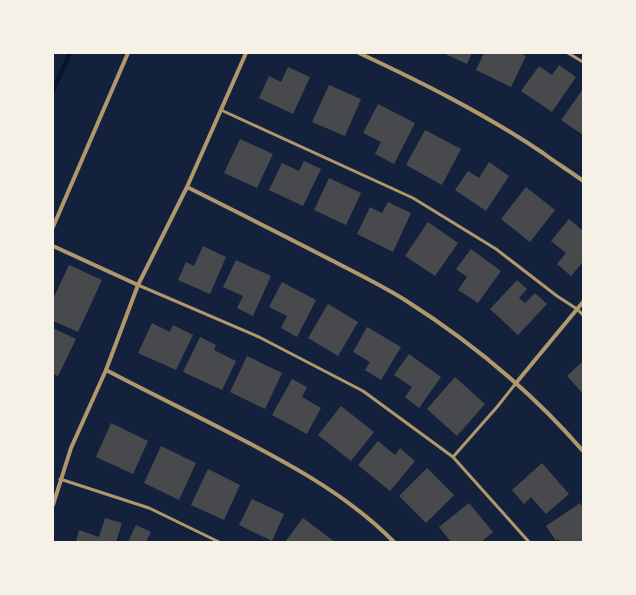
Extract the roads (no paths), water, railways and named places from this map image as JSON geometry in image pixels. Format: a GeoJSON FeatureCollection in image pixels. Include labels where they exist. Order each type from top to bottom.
{"type":"FeatureCollection","features":[{"type":"Feature","properties":{"kind":"street"},"geometry":{"type":"LineString","coordinates":[[53,227],[128,53]]}},
{"type":"Feature","properties":{"kind":"street"},"geometry":{"type":"LineString","coordinates":[[53,505],[71,448],[106,370],[138,285],[187,187],[246,53]]}},
{"type":"Feature","properties":{"kind":"street"},"geometry":{"type":"LineString","coordinates":[[359,53],[433,88],[480,114],[528,143],[583,181]]}},
{"type":"Feature","properties":{"kind":"street"},"geometry":{"type":"LineString","coordinates":[[187,187],[404,300],[470,346],[516,383],[549,414],[583,451]]}},
{"type":"Feature","properties":{"kind":"street"},"geometry":{"type":"LineString","coordinates":[[53,246],[138,285]]}},
{"type":"Feature","properties":{"kind":"street"},"geometry":{"type":"LineString","coordinates":[[516,383],[583,302]]}},
{"type":"Feature","properties":{"kind":"street"},"geometry":{"type":"LineString","coordinates":[[106,370],[240,438],[301,472],[328,489],[365,516],[394,542]]}},
{"type":"Feature","properties":{"kind":"lane"},"geometry":{"type":"LineString","coordinates":[[568,53],[583,62]]}},
{"type":"Feature","properties":{"kind":"lane"},"geometry":{"type":"LineString","coordinates":[[221,110],[413,198],[496,250],[556,296],[577,309],[583,315]]}},
{"type":"Feature","properties":{"kind":"lane"},"geometry":{"type":"LineString","coordinates":[[138,285],[259,337],[363,391],[453,457],[529,542]]}},
{"type":"Feature","properties":{"kind":"lane"},"geometry":{"type":"LineString","coordinates":[[453,457],[516,383]]}},
{"type":"Feature","properties":{"kind":"lane"},"geometry":{"type":"LineString","coordinates":[[60,479],[149,508],[219,542]]}},
{"type":"Feature","properties":{"kind":"waterway"},"geometry":{"type":"LineString","coordinates":[[53,91],[70,53]]}}]}
